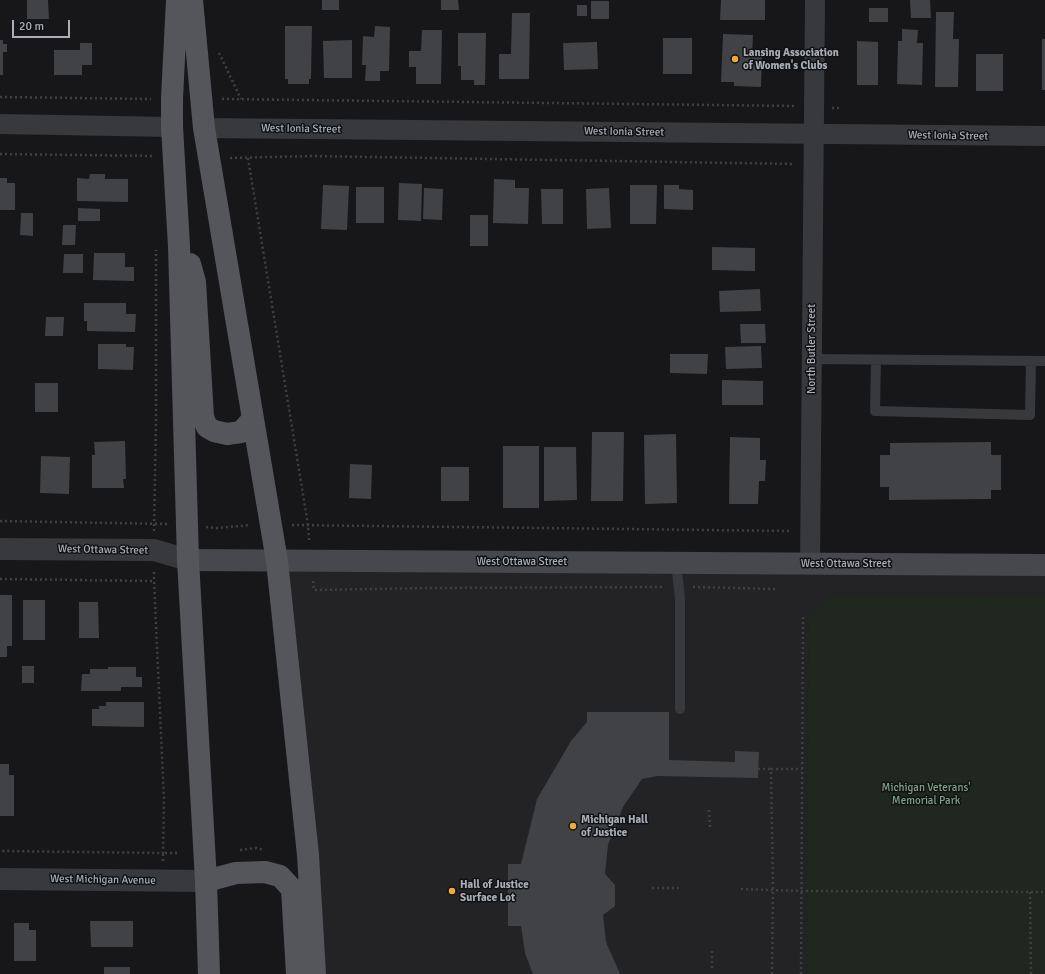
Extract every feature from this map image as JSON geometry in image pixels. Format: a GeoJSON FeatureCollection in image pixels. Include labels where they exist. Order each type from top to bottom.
{"type":"FeatureCollection","features":[{"type":"Feature","properties":{"kind":"main road"},"geometry":{"type":"LineString","coordinates":[[177,0],[172,127],[179,246],[188,560],[206,881],[209,974]]}},
{"type":"Feature","properties":{"kind":"main road"},"geometry":{"type":"LineString","coordinates":[[192,0],[204,128],[252,420],[277,561],[308,855],[315,974]]}},
{"type":"Feature","properties":{"kind":"main road"},"geometry":{"type":"LineString","coordinates":[[179,246],[189,262],[195,282],[203,418],[207,427],[214,431],[227,434],[242,432],[252,420]]}},
{"type":"Feature","properties":{"kind":"main road","name":"West Ottawa Street"},"geometry":{"type":"LineString","coordinates":[[188,560],[1045,565]]}},
{"type":"Feature","properties":{"kind":"main road"},"geometry":{"type":"LineString","coordinates":[[206,881],[236,872],[265,872],[280,876],[292,889],[298,974]]}},
{"type":"Feature","properties":{"kind":"street","name":"North Butler Street"},"geometry":{"type":"LineString","coordinates":[[810,564],[815,0]]}},
{"type":"Feature","properties":{"kind":"street"},"geometry":{"type":"LineString","coordinates":[[0,124],[172,127]]}},
{"type":"Feature","properties":{"kind":"street","name":"West Ionia Street"},"geometry":{"type":"LineString","coordinates":[[204,128],[1045,136]]}},
{"type":"Feature","properties":{"kind":"street","name":"West Ottawa Street"},"geometry":{"type":"LineString","coordinates":[[0,549],[154,550],[188,560]]}},
{"type":"Feature","properties":{"kind":"street","name":"West Michigan Avenue"},"geometry":{"type":"LineString","coordinates":[[0,879],[206,881]]}},
{"type":"Feature","properties":{"kind":"lane"},"geometry":{"type":"LineString","coordinates":[[812,359],[1045,361]]}},
{"type":"Feature","properties":{"kind":"lane"},"geometry":{"type":"LineString","coordinates":[[876,360],[875,411],[1030,415],[1032,361]]}},
{"type":"Feature","properties":{"kind":"lane"},"geometry":{"type":"LineString","coordinates":[[676,563],[679,587],[680,709]]}},
{"type":"Feature","properties":{"kind":"path"},"geometry":{"type":"LineString","coordinates":[[219,53],[242,99]]}},
{"type":"Feature","properties":{"kind":"path"},"geometry":{"type":"LineString","coordinates":[[0,97],[172,98]]}},
{"type":"Feature","properties":{"kind":"path"},"geometry":{"type":"LineString","coordinates":[[201,98],[814,106],[840,108]]}},
{"type":"Feature","properties":{"kind":"path"},"geometry":{"type":"LineString","coordinates":[[0,154],[174,157]]}},
{"type":"Feature","properties":{"kind":"path"},"geometry":{"type":"LineString","coordinates":[[209,157],[248,158],[310,156],[813,164]]}},
{"type":"Feature","properties":{"kind":"path"},"geometry":{"type":"LineString","coordinates":[[248,158],[308,525],[810,531]]}},
{"type":"Feature","properties":{"kind":"path"},"geometry":{"type":"LineString","coordinates":[[0,521],[154,523],[156,421],[156,243]]}},
{"type":"Feature","properties":{"kind":"path"},"geometry":{"type":"LineString","coordinates":[[217,528],[248,525]]}},
{"type":"Feature","properties":{"kind":"path"},"geometry":{"type":"LineString","coordinates":[[0,579],[154,581],[164,799],[163,853]]}},
{"type":"Feature","properties":{"kind":"path"},"geometry":{"type":"LineString","coordinates":[[314,590],[679,587],[775,589]]}},
{"type":"Feature","properties":{"kind":"path"},"geometry":{"type":"LineString","coordinates":[[801,974],[802,615]]}},
{"type":"Feature","properties":{"kind":"path"},"geometry":{"type":"LineString","coordinates":[[758,769],[802,769]]}},
{"type":"Feature","properties":{"kind":"path"},"geometry":{"type":"LineString","coordinates":[[771,769],[773,889],[772,974]]}},
{"type":"Feature","properties":{"kind":"path"},"geometry":{"type":"LineString","coordinates":[[709,810],[710,828]]}},
{"type":"Feature","properties":{"kind":"path"},"geometry":{"type":"LineString","coordinates":[[0,851],[177,853]]}},
{"type":"Feature","properties":{"kind":"path"},"geometry":{"type":"LineString","coordinates":[[652,888],[681,888]]}},
{"type":"Feature","properties":{"kind":"path"},"geometry":{"type":"LineString","coordinates":[[741,889],[802,891],[1045,892]]}},
{"type":"Feature","properties":{"kind":"path"},"geometry":{"type":"LineString","coordinates":[[1030,892],[1031,974]]}},
{"type":"Feature","properties":{"kind":"path"},"geometry":{"type":"LineString","coordinates":[[712,951],[712,968]]}},
{"type":"Feature","properties":{"kind":"shaded area"},"geometry":{"type":"Polygon","coordinates":[[[277,561],[1045,565],[1045,974],[310,974],[277,561]]]}},
{"type":"Feature","properties":{"kind":"green space","name":"Michigan Veterans' Memorial Park"},"geometry":{"type":"Polygon","coordinates":[[[834,594],[1045,597],[1045,974],[807,974],[809,615],[834,594]]]}},
{"type":"Feature","properties":{"kind":"building"},"geometry":{"type":"Polygon","coordinates":[[[27,0],[48,0],[49,19],[27,19],[27,0]]]}},
{"type":"Feature","properties":{"kind":"building"},"geometry":{"type":"Polygon","coordinates":[[[322,0],[339,0],[339,10],[322,10],[322,0]]]}},
{"type":"Feature","properties":{"kind":"building"},"geometry":{"type":"Polygon","coordinates":[[[441,0],[458,0],[459,10],[441,10],[441,0]]]}},
{"type":"Feature","properties":{"kind":"building"},"geometry":{"type":"Polygon","coordinates":[[[721,0],[765,0],[765,20],[720,20],[721,0]]]}},
{"type":"Feature","properties":{"kind":"building"},"geometry":{"type":"Polygon","coordinates":[[[910,0],[930,0],[931,18],[911,18],[910,0]]]}},
{"type":"Feature","properties":{"kind":"building"},"geometry":{"type":"Polygon","coordinates":[[[591,1],[609,1],[609,19],[591,19],[591,1]]]}},
{"type":"Feature","properties":{"kind":"building"},"geometry":{"type":"Polygon","coordinates":[[[577,5],[587,5],[587,16],[577,16],[577,5]]]}},
{"type":"Feature","properties":{"kind":"building"},"geometry":{"type":"Polygon","coordinates":[[[869,8],[888,8],[888,22],[869,22],[869,8]]]}},
{"type":"Feature","properties":{"kind":"building"},"geometry":{"type":"Polygon","coordinates":[[[936,12],[954,12],[953,39],[959,39],[958,87],[935,87],[936,12]]]}},
{"type":"Feature","properties":{"kind":"building"},"geometry":{"type":"Polygon","coordinates":[[[512,13],[530,13],[529,79],[499,79],[499,54],[511,54],[512,13]]]}},
{"type":"Feature","properties":{"kind":"building"},"geometry":{"type":"Polygon","coordinates":[[[285,26],[312,26],[311,79],[309,79],[309,84],[288,84],[288,79],[285,79],[285,26]]]}},
{"type":"Feature","properties":{"kind":"building"},"geometry":{"type":"Polygon","coordinates":[[[375,26],[390,27],[389,71],[380,71],[380,81],[365,81],[366,65],[362,65],[363,36],[374,37],[375,26]]]}},
{"type":"Feature","properties":{"kind":"building"},"geometry":{"type":"Polygon","coordinates":[[[902,29],[918,30],[917,43],[923,43],[922,85],[897,84],[898,41],[902,41],[902,29]]]}},
{"type":"Feature","properties":{"kind":"building"},"geometry":{"type":"Polygon","coordinates":[[[422,30],[442,30],[441,84],[416,84],[416,67],[409,67],[409,51],[421,51],[422,30]]]}},
{"type":"Feature","properties":{"kind":"building"},"geometry":{"type":"Polygon","coordinates":[[[458,33],[486,33],[485,85],[474,85],[474,80],[461,80],[461,66],[458,66],[458,33]]]}},
{"type":"Feature","properties":{"kind":"building"},"geometry":{"type":"Polygon","coordinates":[[[723,34],[753,35],[752,57],[762,57],[761,87],[734,86],[734,82],[721,82],[723,34]]]}},
{"type":"Feature","properties":{"kind":"building"},"geometry":{"type":"Polygon","coordinates":[[[663,38],[692,38],[692,74],[663,74],[663,38]]]}},
{"type":"Feature","properties":{"kind":"building"},"geometry":{"type":"Polygon","coordinates":[[[1042,39],[1045,39],[1045,90],[1042,90],[1042,39]]]}},
{"type":"Feature","properties":{"kind":"building"},"geometry":{"type":"Polygon","coordinates":[[[0,40],[3,40],[3,44],[7,44],[7,52],[3,52],[3,75],[0,75],[0,40]]]}},
{"type":"Feature","properties":{"kind":"building"},"geometry":{"type":"Polygon","coordinates":[[[352,40],[352,78],[324,78],[323,41],[352,40]]]}},
{"type":"Feature","properties":{"kind":"building"},"geometry":{"type":"Polygon","coordinates":[[[857,41],[878,42],[878,85],[857,85],[857,41]]]}},
{"type":"Feature","properties":{"kind":"building"},"geometry":{"type":"Polygon","coordinates":[[[597,42],[598,69],[564,70],[563,43],[597,42]]]}},
{"type":"Feature","properties":{"kind":"building"},"geometry":{"type":"Polygon","coordinates":[[[80,43],[92,43],[92,65],[82,65],[82,75],[54,75],[54,50],[80,50],[80,43]]]}},
{"type":"Feature","properties":{"kind":"building"},"geometry":{"type":"Polygon","coordinates":[[[976,54],[1003,54],[1003,91],[976,91],[976,54]]]}},
{"type":"Feature","properties":{"kind":"building"},"geometry":{"type":"Polygon","coordinates":[[[90,174],[105,174],[105,179],[128,179],[128,202],[77,201],[77,178],[89,179],[90,174]]]}},
{"type":"Feature","properties":{"kind":"building"},"geometry":{"type":"Polygon","coordinates":[[[0,178],[7,178],[7,183],[15,183],[15,210],[0,210],[0,178]]]}},
{"type":"Feature","properties":{"kind":"building"},"geometry":{"type":"Polygon","coordinates":[[[494,179],[515,180],[515,188],[529,188],[528,224],[493,223],[494,179]]]}},
{"type":"Feature","properties":{"kind":"building"},"geometry":{"type":"Polygon","coordinates":[[[399,183],[422,184],[421,221],[398,220],[399,183]]]}},
{"type":"Feature","properties":{"kind":"building"},"geometry":{"type":"Polygon","coordinates":[[[323,185],[349,186],[347,230],[321,229],[323,185]]]}},
{"type":"Feature","properties":{"kind":"building"},"geometry":{"type":"Polygon","coordinates":[[[630,185],[657,185],[656,224],[630,224],[630,185]]]}},
{"type":"Feature","properties":{"kind":"building"},"geometry":{"type":"Polygon","coordinates":[[[664,185],[679,185],[679,189],[693,190],[693,210],[664,209],[664,185]]]}},
{"type":"Feature","properties":{"kind":"building"},"geometry":{"type":"Polygon","coordinates":[[[356,187],[384,187],[384,223],[356,223],[356,187]]]}},
{"type":"Feature","properties":{"kind":"building"},"geometry":{"type":"Polygon","coordinates":[[[424,188],[443,189],[442,220],[423,219],[424,188]]]}},
{"type":"Feature","properties":{"kind":"building"},"geometry":{"type":"Polygon","coordinates":[[[609,188],[611,228],[587,229],[586,189],[609,188]]]}},
{"type":"Feature","properties":{"kind":"building"},"geometry":{"type":"Polygon","coordinates":[[[541,189],[563,189],[563,224],[542,224],[541,189]]]}},
{"type":"Feature","properties":{"kind":"building"},"geometry":{"type":"Polygon","coordinates":[[[78,208],[100,209],[100,221],[78,221],[78,208]]]}},
{"type":"Feature","properties":{"kind":"building"},"geometry":{"type":"Polygon","coordinates":[[[21,213],[33,213],[33,236],[20,235],[21,213]]]}},
{"type":"Feature","properties":{"kind":"building"},"geometry":{"type":"Polygon","coordinates":[[[470,215],[488,215],[488,246],[470,246],[470,215]]]}},
{"type":"Feature","properties":{"kind":"building"},"geometry":{"type":"Polygon","coordinates":[[[63,225],[76,225],[75,245],[62,245],[63,225]]]}},
{"type":"Feature","properties":{"kind":"building"},"geometry":{"type":"Polygon","coordinates":[[[712,247],[755,248],[755,271],[712,270],[712,247]]]}},
{"type":"Feature","properties":{"kind":"building"},"geometry":{"type":"Polygon","coordinates":[[[94,253],[125,253],[125,267],[134,267],[134,281],[93,280],[94,253]]]}},
{"type":"Feature","properties":{"kind":"building"},"geometry":{"type":"Polygon","coordinates":[[[64,254],[83,254],[83,273],[63,273],[64,254]]]}},
{"type":"Feature","properties":{"kind":"building"},"geometry":{"type":"Polygon","coordinates":[[[760,289],[761,311],[720,312],[719,291],[760,289]]]}},
{"type":"Feature","properties":{"kind":"building"},"geometry":{"type":"Polygon","coordinates":[[[84,303],[126,303],[126,314],[136,314],[135,332],[87,331],[87,321],[84,321],[84,303]]]}},
{"type":"Feature","properties":{"kind":"building"},"geometry":{"type":"Polygon","coordinates":[[[46,317],[64,317],[63,336],[45,336],[46,317]]]}},
{"type":"Feature","properties":{"kind":"building"},"geometry":{"type":"Polygon","coordinates":[[[740,324],[765,324],[766,343],[741,343],[740,324]]]}},
{"type":"Feature","properties":{"kind":"building"},"geometry":{"type":"Polygon","coordinates":[[[98,344],[126,344],[126,347],[134,347],[133,370],[98,369],[98,344]]]}},
{"type":"Feature","properties":{"kind":"building"},"geometry":{"type":"Polygon","coordinates":[[[761,346],[762,368],[726,369],[725,347],[761,346]]]}},
{"type":"Feature","properties":{"kind":"building"},"geometry":{"type":"Polygon","coordinates":[[[670,354],[708,354],[707,374],[670,373],[670,354]]]}},
{"type":"Feature","properties":{"kind":"building"},"geometry":{"type":"Polygon","coordinates":[[[722,380],[763,381],[763,405],[722,405],[722,380]]]}},
{"type":"Feature","properties":{"kind":"building"},"geometry":{"type":"Polygon","coordinates":[[[35,383],[58,383],[58,412],[35,412],[35,383]]]}},
{"type":"Feature","properties":{"kind":"building"},"geometry":{"type":"Polygon","coordinates":[[[592,432],[624,432],[623,501],[591,501],[592,432]]]}},
{"type":"Feature","properties":{"kind":"building"},"geometry":{"type":"Polygon","coordinates":[[[676,434],[677,503],[645,504],[644,435],[676,434]]]}},
{"type":"Feature","properties":{"kind":"building"},"geometry":{"type":"Polygon","coordinates":[[[730,437],[760,438],[760,460],[766,460],[765,481],[759,481],[758,504],[729,504],[730,437]]]}},
{"type":"Feature","properties":{"kind":"building"},"geometry":{"type":"Polygon","coordinates":[[[125,441],[126,479],[123,479],[124,488],[92,488],[92,455],[95,455],[94,442],[125,441]]]}},
{"type":"Feature","properties":{"kind":"building"},"geometry":{"type":"Polygon","coordinates":[[[991,442],[991,455],[1001,455],[1001,490],[991,490],[991,499],[889,500],[889,487],[880,487],[880,455],[890,455],[890,443],[991,442]]]}},
{"type":"Feature","properties":{"kind":"building"},"geometry":{"type":"Polygon","coordinates":[[[503,446],[539,446],[539,508],[503,508],[503,446]]]}},
{"type":"Feature","properties":{"kind":"building"},"geometry":{"type":"Polygon","coordinates":[[[544,447],[576,447],[577,500],[544,501],[544,447]]]}},
{"type":"Feature","properties":{"kind":"building"},"geometry":{"type":"Polygon","coordinates":[[[41,456],[70,457],[69,494],[40,493],[41,456]]]}},
{"type":"Feature","properties":{"kind":"building"},"geometry":{"type":"Polygon","coordinates":[[[350,464],[372,465],[371,499],[349,498],[350,464]]]}},
{"type":"Feature","properties":{"kind":"building"},"geometry":{"type":"Polygon","coordinates":[[[441,467],[469,467],[469,501],[441,501],[441,467]]]}},
{"type":"Feature","properties":{"kind":"building"},"geometry":{"type":"Polygon","coordinates":[[[0,595],[12,595],[12,646],[7,646],[7,657],[0,657],[0,595]]]}},
{"type":"Feature","properties":{"kind":"building"},"geometry":{"type":"Polygon","coordinates":[[[23,600],[45,600],[45,640],[23,640],[23,600]]]}},
{"type":"Feature","properties":{"kind":"building"},"geometry":{"type":"Polygon","coordinates":[[[79,602],[98,602],[99,638],[79,638],[79,602]]]}},
{"type":"Feature","properties":{"kind":"building"},"geometry":{"type":"Polygon","coordinates":[[[22,666],[34,666],[34,683],[22,683],[22,666]]]}},
{"type":"Feature","properties":{"kind":"building"},"geometry":{"type":"Polygon","coordinates":[[[108,667],[136,667],[136,677],[142,677],[142,687],[121,687],[121,691],[81,691],[82,674],[90,674],[90,669],[108,669],[108,667]]]}},
{"type":"Feature","properties":{"kind":"building"},"geometry":{"type":"Polygon","coordinates":[[[106,702],[144,702],[144,727],[92,726],[92,709],[99,709],[99,706],[106,706],[106,702]]]}},
{"type":"Feature","properties":{"kind":"building","name":"Michigan Hall of Justice"},"geometry":{"type":"Polygon","coordinates":[[[587,712],[669,712],[669,760],[735,762],[735,751],[759,752],[758,778],[657,776],[642,779],[623,807],[608,845],[605,874],[615,885],[615,906],[603,915],[606,942],[620,974],[533,974],[525,953],[521,926],[508,926],[508,864],[521,864],[537,799],[571,741],[587,722],[587,712]]]}},
{"type":"Feature","properties":{"kind":"building"},"geometry":{"type":"Polygon","coordinates":[[[0,764],[9,764],[9,775],[14,775],[14,816],[0,816],[0,764]]]}},
{"type":"Feature","properties":{"kind":"building"},"geometry":{"type":"Polygon","coordinates":[[[90,921],[133,921],[133,947],[91,947],[90,921]]]}},
{"type":"Feature","properties":{"kind":"building"},"geometry":{"type":"Polygon","coordinates":[[[14,923],[29,923],[29,930],[36,930],[36,961],[14,961],[14,923]]]}},
{"type":"Feature","properties":{"kind":"building"},"geometry":{"type":"Polygon","coordinates":[[[104,967],[130,967],[130,974],[104,974],[104,967]]]}},
{"type":"Feature","properties":{"kind":"place","name":"Lansing Association of Women's Clubs"},"geometry":{"type":"Point","coordinates":[735,59]}},
{"type":"Feature","properties":{"kind":"place","name":"Michigan Hall of Justice"},"geometry":{"type":"Point","coordinates":[573,826]}},
{"type":"Feature","properties":{"kind":"place","name":"Hall of Justice Surface Lot"},"geometry":{"type":"Point","coordinates":[452,891]}}]}
